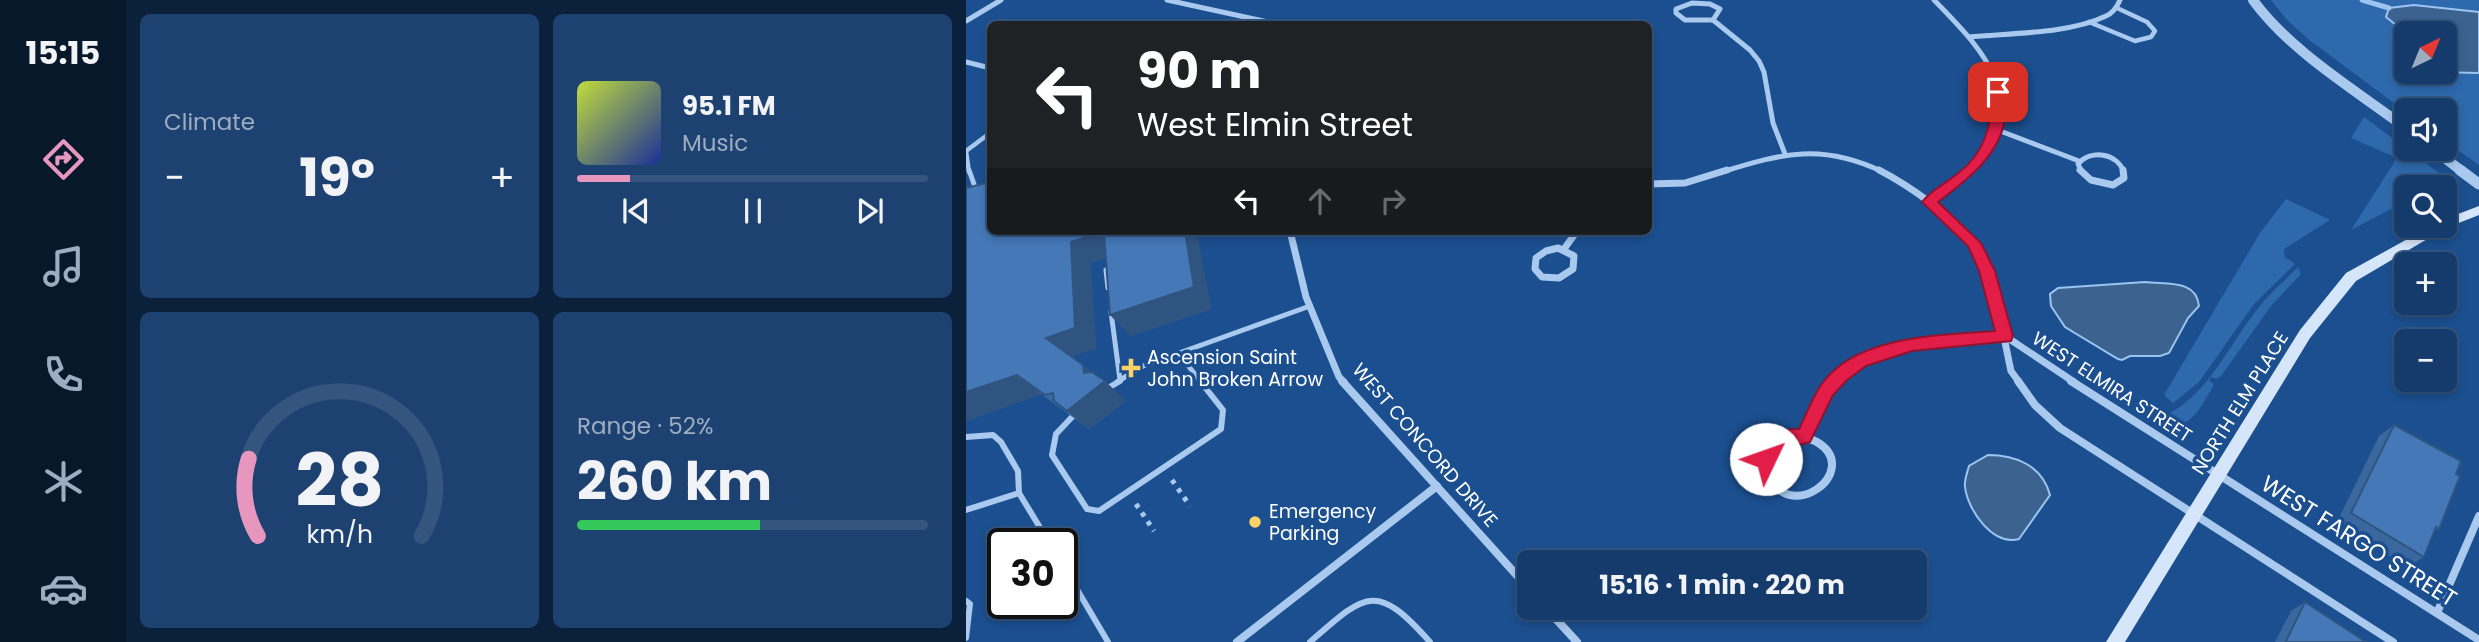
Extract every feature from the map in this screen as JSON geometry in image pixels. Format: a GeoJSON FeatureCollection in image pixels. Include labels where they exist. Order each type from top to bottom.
{"type":"FeatureCollection","features":[{"type":"Feature","properties":{"kind":"main road","name":"NORTH ELM PLACE"},"geometry":{"type":"LineString","coordinates":[[2457,219],[2479,210]]}},
{"type":"Feature","properties":{"kind":"main road","name":"NORTH ELM PLACE"},"geometry":{"type":"LineString","coordinates":[[2115,642],[2305,334],[2351,277],[2420,238]]}},
{"type":"Feature","properties":{"kind":"street"},"geometry":{"type":"LineString","coordinates":[[966,21],[1001,0]]}},
{"type":"Feature","properties":{"kind":"street"},"geometry":{"type":"LineString","coordinates":[[1167,0],[1263,21]]}},
{"type":"Feature","properties":{"kind":"street"},"geometry":{"type":"LineString","coordinates":[[1929,202],[1966,174],[1990,143],[1999,119],[1998,92],[1990,63],[1934,0]]}},
{"type":"Feature","properties":{"kind":"street"},"geometry":{"type":"LineString","coordinates":[[1969,37],[2087,21],[2108,15],[2117,8],[2120,0]]}},
{"type":"Feature","properties":{"kind":"street"},"geometry":{"type":"LineString","coordinates":[[2253,0],[2266,18],[2293,43],[2394,119]]}},
{"type":"Feature","properties":{"kind":"street"},"geometry":{"type":"LineString","coordinates":[[1713,20],[1720,9],[1710,4],[1690,2],[1676,9],[1676,13],[1685,20],[1713,20],[1759,61],[1764,72],[1773,122],[1785,154]]}},
{"type":"Feature","properties":{"kind":"street"},"geometry":{"type":"LineString","coordinates":[[966,62],[987,67]]}},
{"type":"Feature","properties":{"kind":"street"},"geometry":{"type":"LineString","coordinates":[[1995,129],[2079,161]]}},
{"type":"Feature","properties":{"kind":"street"},"geometry":{"type":"LineString","coordinates":[[1652,184],[1685,183],[1785,154],[1812,151],[1857,160],[1882,171],[1929,202],[1973,243],[1987,271],[2005,336],[1912,344],[1860,361],[1827,390],[1804,436]]}},
{"type":"Feature","properties":{"kind":"street"},"geometry":{"type":"LineString","coordinates":[[2096,154],[2112,158],[2124,168],[2124,178],[2113,184],[2096,183],[2082,174],[2079,161],[2096,154]]}},
{"type":"Feature","properties":{"kind":"street"},"geometry":{"type":"LineString","coordinates":[[2449,161],[2479,184]]}},
{"type":"Feature","properties":{"kind":"street","name":"WEST CONCORD DRIVE"},"geometry":{"type":"LineString","coordinates":[[1291,235],[1310,306],[1339,377],[1517,575]]}},
{"type":"Feature","properties":{"kind":"street"},"geometry":{"type":"LineString","coordinates":[[1564,249],[1574,235]]}},
{"type":"Feature","properties":{"kind":"street"},"geometry":{"type":"LineString","coordinates":[[1551,249],[1564,249],[1570,252],[1575,261],[1573,269],[1566,275],[1551,278],[1537,273],[1535,262],[1539,255],[1551,249]]}},
{"type":"Feature","properties":{"kind":"street","name":"WEST ELMIRA STREET"},"geometry":{"type":"LineString","coordinates":[[2005,336],[2217,475]]}},
{"type":"Feature","properties":{"kind":"street","name":"WEST ELMIRA STREET"},"geometry":{"type":"LineString","coordinates":[[2005,336],[2011,371],[2043,413],[2092,451],[2193,515]]}},
{"type":"Feature","properties":{"kind":"street"},"geometry":{"type":"LineString","coordinates":[[1791,436],[1804,436],[1826,449],[1832,471],[1828,482],[1820,491],[1808,495],[1794,495],[1782,490],[1772,481],[1766,471],[1766,459],[1771,448],[1780,440],[1791,436]]}},
{"type":"Feature","properties":{"kind":"street","name":"WEST FARGO STREET"},"geometry":{"type":"LineString","coordinates":[[2217,475],[2479,640]]}},
{"type":"Feature","properties":{"kind":"street"},"geometry":{"type":"LineString","coordinates":[[1237,642],[1437,485]]}},
{"type":"Feature","properties":{"kind":"street"},"geometry":{"type":"LineString","coordinates":[[2193,515],[2393,642]]}},
{"type":"Feature","properties":{"kind":"street"},"geometry":{"type":"LineString","coordinates":[[2437,613],[2479,516]]}},
{"type":"Feature","properties":{"kind":"street"},"geometry":{"type":"LineString","coordinates":[[1557,620],[1577,642]]}},
{"type":"Feature","properties":{"kind":"lane"},"geometry":{"type":"LineString","coordinates":[[2087,21],[2135,41],[2151,37],[2155,31],[2147,22],[2117,8]]}},
{"type":"Feature","properties":{"kind":"lane"},"geometry":{"type":"LineString","coordinates":[[987,135],[966,151],[969,172],[975,187],[987,190]]}},
{"type":"Feature","properties":{"kind":"lane"},"geometry":{"type":"LineString","coordinates":[[1106,270],[1121,380]]}},
{"type":"Feature","properties":{"kind":"lane"},"geometry":{"type":"LineString","coordinates":[[1108,388],[1143,366],[1310,306]]}},
{"type":"Feature","properties":{"kind":"lane"},"geometry":{"type":"LineString","coordinates":[[1072,417],[1056,434],[1052,455],[1087,509],[1099,511],[1221,429],[1223,410],[1179,354]]}},
{"type":"Feature","properties":{"kind":"lane"},"geometry":{"type":"LineString","coordinates":[[966,438],[979,434],[993,435],[1001,442],[1018,471],[1018,493],[1040,528]]}},
{"type":"Feature","properties":{"kind":"lane"},"geometry":{"type":"LineString","coordinates":[[966,510],[1018,493]]}},
{"type":"Feature","properties":{"kind":"lane"},"geometry":{"type":"LineString","coordinates":[[1078,591],[1108,642]]}},
{"type":"Feature","properties":{"kind":"lane"},"geometry":{"type":"LineString","coordinates":[[1310,642],[1366,599],[1386,599],[1404,610],[1430,642]]}},
{"type":"Feature","properties":{"kind":"lane"},"geometry":{"type":"LineString","coordinates":[[966,601],[970,604],[966,638]]}},
{"type":"Feature","properties":{"kind":"path"},"geometry":{"type":"LineString","coordinates":[[1172,480],[1190,506]]}},
{"type":"Feature","properties":{"kind":"path"},"geometry":{"type":"LineString","coordinates":[[1136,504],[1154,531]]}},
{"type":"Feature","properties":{"kind":"shaded area"},"geometry":{"type":"Polygon","coordinates":[[[2271,0],[2479,0],[2479,165],[2457,149],[2457,98],[2394,98],[2394,103],[2308,39],[2287,20],[2271,0]]]}},
{"type":"Feature","properties":{"kind":"shaded area"},"geometry":{"type":"Polygon","coordinates":[[[2414,5],[2479,12],[2479,73],[2457,73],[2457,21],[2394,21],[2394,23],[2386,17],[2389,8],[2414,5]]]}},
{"type":"Feature","properties":{"kind":"shaded area"},"geometry":{"type":"Polygon","coordinates":[[[2364,117],[2394,140],[2394,157],[2351,138],[2364,117]]]}},
{"type":"Feature","properties":{"kind":"shaded area"},"geometry":{"type":"Polygon","coordinates":[[[2395,161],[2423,161],[2440,174],[2394,175],[2394,207],[2351,230],[2395,161]]]}},
{"type":"Feature","properties":{"kind":"shaded area"},"geometry":{"type":"Polygon","coordinates":[[[2286,199],[2330,220],[2284,249],[2285,257],[2295,264],[2254,304],[2199,382],[2173,403],[2164,395],[2260,233],[2286,199]]]}},
{"type":"Feature","properties":{"kind":"shaded area"},"geometry":{"type":"Polygon","coordinates":[[[2298,267],[2301,274],[2271,306],[2221,376],[2216,379],[2211,377],[2209,381],[2213,383],[2213,387],[2197,412],[2186,422],[2173,424],[2168,414],[2194,395],[2205,383],[2258,308],[2298,267]]]}},
{"type":"Feature","properties":{"kind":"shaded area"},"geometry":{"type":"Polygon","coordinates":[[[2145,282],[2186,287],[2197,297],[2199,306],[2188,318],[2169,353],[2160,356],[2130,356],[2118,359],[2065,327],[2051,306],[2050,294],[2058,288],[2145,282]]]}},
{"type":"Feature","properties":{"kind":"shaded area"},"geometry":{"type":"Polygon","coordinates":[[[1988,455],[2008,457],[2034,469],[2041,476],[2050,495],[2019,539],[2009,540],[1991,532],[1977,516],[1967,496],[1965,482],[1969,466],[1988,455]]]}},
{"type":"Feature","properties":{"kind":"building"},"geometry":{"type":"Polygon","coordinates":[[[987,183],[987,235],[1094,235],[1071,242],[1075,328],[1046,338],[1083,365],[1084,373],[1092,372],[1105,381],[1067,411],[1054,401],[1053,393],[1045,395],[1017,375],[966,392],[966,188],[987,183]]]}},
{"type":"Feature","properties":{"kind":"building"},"geometry":{"type":"Polygon","coordinates":[[[1104,235],[1186,235],[1194,287],[1110,315],[1104,235]]]}},
{"type":"Feature","properties":{"kind":"building"},"geometry":{"type":"Polygon","coordinates":[[[2394,425],[2461,461],[2456,474],[2460,476],[2439,529],[2436,527],[2424,557],[2351,513],[2394,425]]]}},
{"type":"Feature","properties":{"kind":"building"},"geometry":{"type":"Polygon","coordinates":[[[2305,602],[2366,642],[2287,642],[2305,602]]]}},
{"type":"Feature","properties":{"kind":"waterway"},"geometry":{"type":"LineString","coordinates":[[2362,0],[2389,8]]}},
{"type":"Feature","properties":{"kind":"place","name":"Ascension Saint John Broken Arrow"},"geometry":{"type":"Point","coordinates":[1131,368]}},
{"type":"Feature","properties":{"kind":"place","name":"Emergency Parking"},"geometry":{"type":"Point","coordinates":[1255,522]}},
{"type":"Feature","properties":{"kind":"route"},"geometry":{"type":"LineString","coordinates":[[1766,459],[1771,448],[1780,440],[1791,436],[1804,436],[1827,390],[1860,361],[1912,344],[2005,336],[1987,271],[1973,243],[1956,224],[1929,202],[1966,174],[1990,143],[1999,119],[1998,92]]}}]}
